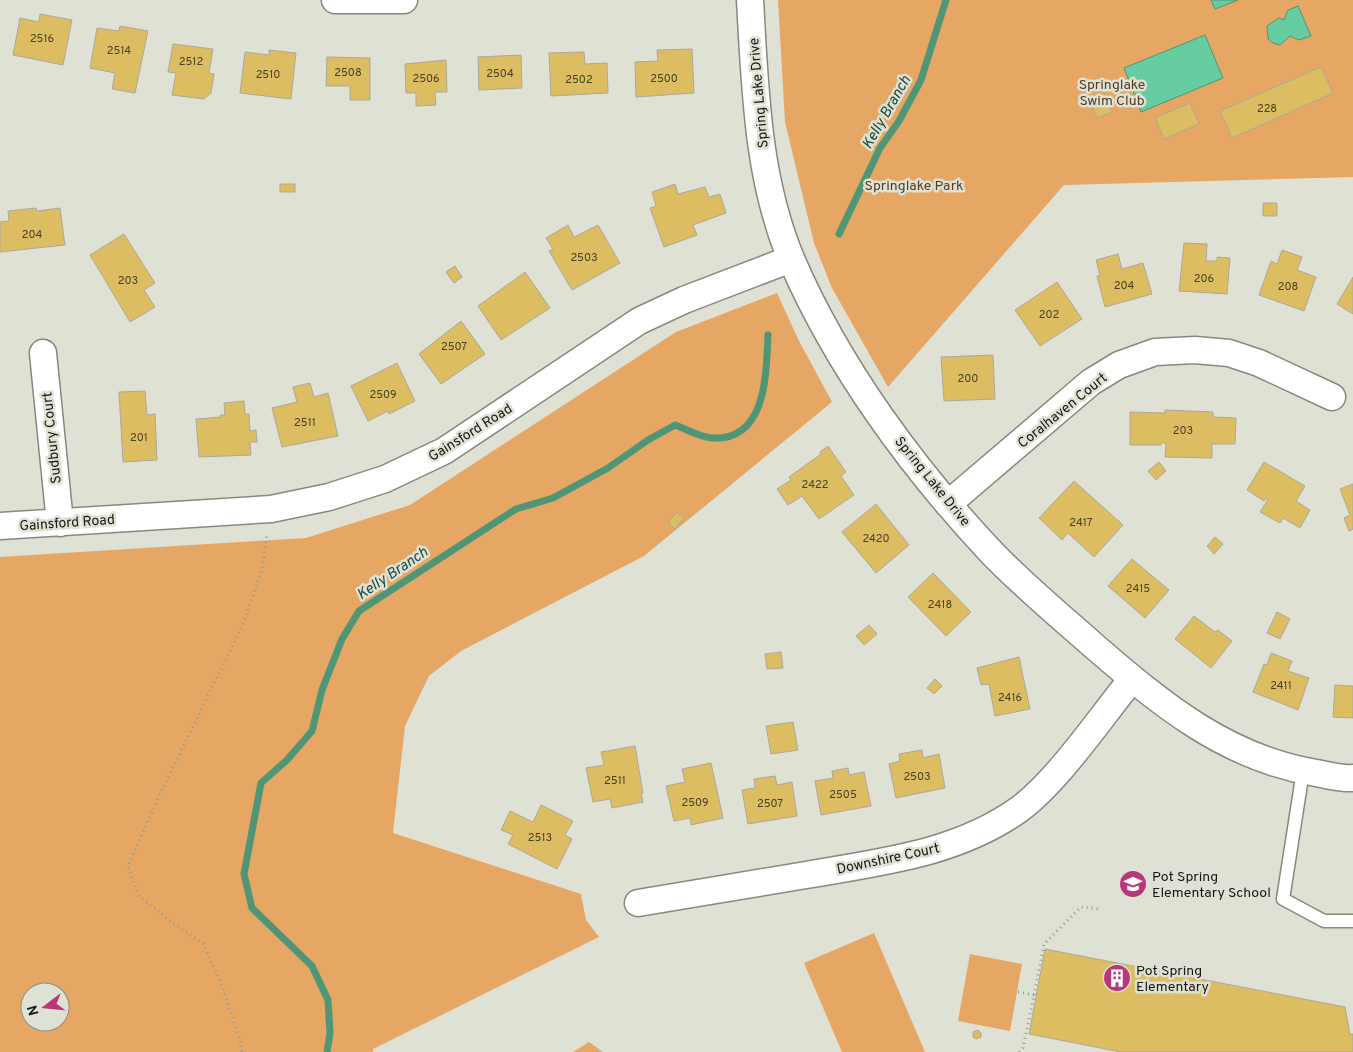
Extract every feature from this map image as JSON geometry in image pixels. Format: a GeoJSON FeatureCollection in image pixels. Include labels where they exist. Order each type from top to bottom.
{"type":"FeatureCollection","features":[{"type":"Feature","properties":{"kind":"street"},"geometry":{"type":"LineString","coordinates":[[335,0],[404,0]]}},
{"type":"Feature","properties":{"kind":"street","name":"Spring Lake Drive"},"geometry":{"type":"LineString","coordinates":[[750,0],[758,122],[774,208],[791,259],[822,325],[853,375],[948,504],[994,554],[1132,679],[1183,719],[1221,741],[1261,759],[1303,771],[1353,778]]}},
{"type":"Feature","properties":{"kind":"street","name":"Gainsford Road"},"geometry":{"type":"LineString","coordinates":[[0,526],[271,509],[329,497],[385,479],[444,451],[639,321],[684,300],[791,259]]}},
{"type":"Feature","properties":{"kind":"street","name":"Coralhaven Court"},"geometry":{"type":"LineString","coordinates":[[948,504],[1091,382],[1119,366],[1155,352],[1195,350],[1229,353],[1260,363],[1332,397]]}},
{"type":"Feature","properties":{"kind":"street","name":"Sudbury Court"},"geometry":{"type":"LineString","coordinates":[[43,353],[60,523]]}},
{"type":"Feature","properties":{"kind":"street","name":"Downshire Court"},"geometry":{"type":"LineString","coordinates":[[638,903],[888,861],[935,850],[981,832],[1021,807],[1054,776],[1132,679]]}},
{"type":"Feature","properties":{"kind":"lane"},"geometry":{"type":"LineString","coordinates":[[1303,771],[1283,899],[1324,921],[1353,921]]}},
{"type":"Feature","properties":{"kind":"path"},"geometry":{"type":"LineString","coordinates":[[242,1052],[240,1040],[221,983],[203,944],[168,920],[138,895],[128,866],[160,794],[242,626],[262,570],[271,509]]}},
{"type":"Feature","properties":{"kind":"path"},"geometry":{"type":"LineString","coordinates":[[1019,1052],[1023,1048],[1044,944],[1081,907],[1101,909]]}},
{"type":"Feature","properties":{"kind":"path"},"geometry":{"type":"LineString","coordinates":[[1018,992],[1034,995]]}},
{"type":"Feature","properties":{"kind":"green space"},"geometry":{"type":"Polygon","coordinates":[[[778,0],[1353,0],[1353,177],[1064,185],[888,387],[832,288],[814,243],[785,122],[778,0]]]}},
{"type":"Feature","properties":{"kind":"green space"},"geometry":{"type":"Polygon","coordinates":[[[777,293],[798,339],[832,402],[644,556],[461,651],[429,676],[405,726],[393,833],[581,894],[586,920],[599,937],[373,1049],[373,1052],[0,1052],[0,557],[306,538],[410,505],[676,332],[777,293]]]}},
{"type":"Feature","properties":{"kind":"green space"},"geometry":{"type":"Polygon","coordinates":[[[874,933],[925,1052],[842,1052],[804,963],[874,933]]]}},
{"type":"Feature","properties":{"kind":"green space"},"geometry":{"type":"Polygon","coordinates":[[[970,954],[1022,964],[1010,1031],[958,1021],[970,954]]]}},
{"type":"Feature","properties":{"kind":"green space"},"geometry":{"type":"Polygon","coordinates":[[[589,1042],[603,1052],[573,1052],[589,1042]]]}},
{"type":"Feature","properties":{"kind":"shaded area"},"geometry":{"type":"Polygon","coordinates":[[[1211,0],[1238,0],[1215,9],[1211,0]]]}},
{"type":"Feature","properties":{"kind":"shaded area"},"geometry":{"type":"Polygon","coordinates":[[[1298,6],[1311,36],[1299,40],[1290,36],[1280,45],[1273,43],[1268,39],[1267,26],[1279,18],[1284,20],[1288,10],[1298,6]]]}},
{"type":"Feature","properties":{"kind":"shaded area"},"geometry":{"type":"Polygon","coordinates":[[[1205,35],[1223,78],[1141,112],[1124,68],[1205,35]]]}},
{"type":"Feature","properties":{"kind":"building"},"geometry":{"type":"Polygon","coordinates":[[[40,14],[72,20],[63,65],[13,55],[20,18],[39,22],[40,14]]]}},
{"type":"Feature","properties":{"kind":"building"},"geometry":{"type":"Polygon","coordinates":[[[120,26],[148,31],[135,93],[112,89],[115,73],[90,68],[97,28],[119,31],[120,26]]]}},
{"type":"Feature","properties":{"kind":"building"},"geometry":{"type":"Polygon","coordinates":[[[173,44],[213,49],[209,73],[214,74],[211,93],[204,99],[172,95],[176,73],[168,72],[173,44]]]}},
{"type":"Feature","properties":{"kind":"building"},"geometry":{"type":"Polygon","coordinates":[[[692,49],[694,93],[636,97],[635,62],[658,61],[657,50],[692,49]]]}},
{"type":"Feature","properties":{"kind":"building"},"geometry":{"type":"Polygon","coordinates":[[[269,50],[296,53],[291,99],[240,93],[245,52],[269,55],[269,50]]]}},
{"type":"Feature","properties":{"kind":"building"},"geometry":{"type":"Polygon","coordinates":[[[584,52],[585,64],[607,63],[608,93],[551,96],[549,53],[584,52]]]}},
{"type":"Feature","properties":{"kind":"building"},"geometry":{"type":"Polygon","coordinates":[[[521,55],[522,88],[479,90],[478,57],[521,55]]]}},
{"type":"Feature","properties":{"kind":"building"},"geometry":{"type":"Polygon","coordinates":[[[327,57],[370,58],[370,100],[350,100],[350,86],[326,86],[327,57]]]}},
{"type":"Feature","properties":{"kind":"building"},"geometry":{"type":"Polygon","coordinates":[[[446,60],[447,92],[435,92],[436,105],[416,106],[416,93],[406,93],[405,64],[446,60]]]}},
{"type":"Feature","properties":{"kind":"building"},"geometry":{"type":"Polygon","coordinates":[[[1321,67],[1333,93],[1232,138],[1220,111],[1321,67]]]}},
{"type":"Feature","properties":{"kind":"building"},"geometry":{"type":"Polygon","coordinates":[[[1104,93],[1112,112],[1097,118],[1089,98],[1104,93]]]}},
{"type":"Feature","properties":{"kind":"building"},"geometry":{"type":"Polygon","coordinates":[[[1190,103],[1199,124],[1164,139],[1155,118],[1190,103]]]}},
{"type":"Feature","properties":{"kind":"building"},"geometry":{"type":"Polygon","coordinates":[[[280,184],[295,184],[295,192],[280,192],[280,184]]]}},
{"type":"Feature","properties":{"kind":"building"},"geometry":{"type":"Polygon","coordinates":[[[675,184],[678,194],[705,187],[709,197],[720,194],[726,213],[693,225],[697,235],[664,247],[650,208],[656,206],[652,192],[675,184]]]}},
{"type":"Feature","properties":{"kind":"building"},"geometry":{"type":"Polygon","coordinates":[[[1263,203],[1277,203],[1277,216],[1263,216],[1263,203]]]}},
{"type":"Feature","properties":{"kind":"building"},"geometry":{"type":"Polygon","coordinates":[[[36,208],[37,211],[60,208],[65,245],[0,252],[0,222],[9,221],[8,211],[36,208]]]}},
{"type":"Feature","properties":{"kind":"building"},"geometry":{"type":"Polygon","coordinates":[[[568,225],[574,237],[598,225],[620,263],[572,290],[549,251],[553,249],[546,238],[568,225]]]}},
{"type":"Feature","properties":{"kind":"building"},"geometry":{"type":"Polygon","coordinates":[[[124,234],[155,283],[144,290],[155,307],[130,322],[90,255],[124,234]]]}},
{"type":"Feature","properties":{"kind":"building"},"geometry":{"type":"Polygon","coordinates":[[[1184,243],[1207,244],[1206,261],[1217,261],[1217,257],[1230,258],[1227,294],[1179,291],[1184,243]]]}},
{"type":"Feature","properties":{"kind":"building"},"geometry":{"type":"Polygon","coordinates":[[[1282,250],[1302,257],[1297,270],[1316,277],[1304,311],[1259,295],[1271,261],[1277,264],[1282,250]]]}},
{"type":"Feature","properties":{"kind":"building"},"geometry":{"type":"Polygon","coordinates":[[[1118,254],[1122,269],[1143,263],[1152,294],[1105,307],[1097,276],[1100,275],[1096,260],[1118,254]]]}},
{"type":"Feature","properties":{"kind":"building"},"geometry":{"type":"Polygon","coordinates":[[[455,266],[462,277],[454,283],[446,272],[455,266]]]}},
{"type":"Feature","properties":{"kind":"building"},"geometry":{"type":"Polygon","coordinates":[[[525,272],[550,308],[501,340],[478,306],[525,272]]]}},
{"type":"Feature","properties":{"kind":"building"},"geometry":{"type":"Polygon","coordinates":[[[1353,277],[1353,314],[1337,304],[1353,277]]]}},
{"type":"Feature","properties":{"kind":"building"},"geometry":{"type":"Polygon","coordinates":[[[1057,282],[1082,319],[1040,346],[1015,310],[1057,282]]]}},
{"type":"Feature","properties":{"kind":"building"},"geometry":{"type":"Polygon","coordinates":[[[461,321],[485,354],[441,384],[419,354],[461,321]]]}},
{"type":"Feature","properties":{"kind":"building"},"geometry":{"type":"Polygon","coordinates":[[[993,355],[995,399],[944,401],[941,357],[993,355]]]}},
{"type":"Feature","properties":{"kind":"building"},"geometry":{"type":"Polygon","coordinates":[[[397,363],[415,401],[389,414],[388,411],[368,421],[351,386],[397,363]]]}},
{"type":"Feature","properties":{"kind":"building"},"geometry":{"type":"Polygon","coordinates":[[[310,383],[314,397],[328,393],[338,436],[282,447],[272,408],[297,402],[293,387],[310,383]]]}},
{"type":"Feature","properties":{"kind":"building"},"geometry":{"type":"Polygon","coordinates":[[[145,391],[147,415],[155,414],[157,460],[123,462],[119,392],[145,391]]]}},
{"type":"Feature","properties":{"kind":"building"},"geometry":{"type":"Polygon","coordinates":[[[244,401],[245,414],[249,414],[250,431],[256,430],[257,442],[250,442],[251,455],[199,457],[196,419],[221,417],[220,415],[225,415],[224,403],[244,401]]]}},
{"type":"Feature","properties":{"kind":"building"},"geometry":{"type":"Polygon","coordinates":[[[1165,410],[1213,412],[1213,417],[1236,418],[1235,444],[1212,444],[1212,458],[1165,457],[1166,443],[1161,443],[1161,445],[1130,445],[1130,412],[1165,413],[1165,410]]]}},
{"type":"Feature","properties":{"kind":"building"},"geometry":{"type":"Polygon","coordinates":[[[828,446],[846,472],[841,476],[854,495],[819,519],[802,496],[788,505],[777,489],[791,480],[789,477],[821,454],[820,452],[828,446]]]}},
{"type":"Feature","properties":{"kind":"building"},"geometry":{"type":"Polygon","coordinates":[[[1159,462],[1166,471],[1156,480],[1148,471],[1159,462]]]}},
{"type":"Feature","properties":{"kind":"building"},"geometry":{"type":"Polygon","coordinates":[[[1264,462],[1305,486],[1296,501],[1310,510],[1300,528],[1283,518],[1280,523],[1260,512],[1268,499],[1266,498],[1264,501],[1247,490],[1264,462]]]}},
{"type":"Feature","properties":{"kind":"building"},"geometry":{"type":"Polygon","coordinates":[[[1074,481],[1123,525],[1094,557],[1068,533],[1062,540],[1039,518],[1074,481]]]}},
{"type":"Feature","properties":{"kind":"building"},"geometry":{"type":"Polygon","coordinates":[[[1353,484],[1353,529],[1349,531],[1344,518],[1350,515],[1340,489],[1353,484]]]}},
{"type":"Feature","properties":{"kind":"building"},"geometry":{"type":"Polygon","coordinates":[[[876,504],[909,545],[876,573],[842,532],[876,504]]]}},
{"type":"Feature","properties":{"kind":"building"},"geometry":{"type":"Polygon","coordinates":[[[677,512],[684,518],[675,529],[668,523],[677,512]]]}},
{"type":"Feature","properties":{"kind":"building"},"geometry":{"type":"Polygon","coordinates":[[[1215,537],[1223,544],[1214,554],[1207,546],[1215,537]]]}},
{"type":"Feature","properties":{"kind":"building"},"geometry":{"type":"Polygon","coordinates":[[[1132,559],[1169,590],[1145,618],[1108,586],[1132,559]]]}},
{"type":"Feature","properties":{"kind":"building"},"geometry":{"type":"Polygon","coordinates":[[[933,573],[971,612],[946,636],[908,597],[933,573]]]}},
{"type":"Feature","properties":{"kind":"building"},"geometry":{"type":"Polygon","coordinates":[[[1277,612],[1290,619],[1280,639],[1267,633],[1277,612]]]}},
{"type":"Feature","properties":{"kind":"building"},"geometry":{"type":"Polygon","coordinates":[[[1194,616],[1215,632],[1218,630],[1232,641],[1211,668],[1175,639],[1194,616]]]}},
{"type":"Feature","properties":{"kind":"building"},"geometry":{"type":"Polygon","coordinates":[[[869,625],[877,634],[864,645],[856,636],[869,625]]]}},
{"type":"Feature","properties":{"kind":"building"},"geometry":{"type":"Polygon","coordinates":[[[781,652],[783,668],[767,669],[765,654],[781,652]]]}},
{"type":"Feature","properties":{"kind":"building"},"geometry":{"type":"Polygon","coordinates":[[[1271,653],[1292,661],[1288,671],[1309,678],[1298,710],[1253,692],[1264,664],[1267,665],[1271,653]]]}},
{"type":"Feature","properties":{"kind":"building"},"geometry":{"type":"Polygon","coordinates":[[[1019,657],[1030,709],[995,716],[989,684],[981,685],[977,668],[1019,657]]]}},
{"type":"Feature","properties":{"kind":"building"},"geometry":{"type":"Polygon","coordinates":[[[935,679],[942,686],[934,694],[927,688],[935,679]]]}},
{"type":"Feature","properties":{"kind":"building"},"geometry":{"type":"Polygon","coordinates":[[[1335,685],[1353,686],[1353,718],[1333,717],[1335,685]]]}},
{"type":"Feature","properties":{"kind":"building"},"geometry":{"type":"Polygon","coordinates":[[[793,722],[798,750],[771,754],[766,726],[793,722]]]}},
{"type":"Feature","properties":{"kind":"building"},"geometry":{"type":"Polygon","coordinates":[[[635,746],[643,802],[612,808],[610,799],[593,802],[586,768],[604,765],[601,752],[635,746]]]}},
{"type":"Feature","properties":{"kind":"building"},"geometry":{"type":"Polygon","coordinates":[[[922,750],[923,758],[939,754],[945,788],[896,798],[889,764],[900,761],[899,754],[922,750]]]}},
{"type":"Feature","properties":{"kind":"building"},"geometry":{"type":"Polygon","coordinates":[[[711,763],[723,818],[691,825],[690,818],[674,821],[666,786],[685,782],[682,769],[711,763]]]}},
{"type":"Feature","properties":{"kind":"building"},"geometry":{"type":"Polygon","coordinates":[[[848,768],[849,775],[864,772],[871,806],[821,815],[815,781],[833,778],[832,771],[848,768]]]}},
{"type":"Feature","properties":{"kind":"building"},"geometry":{"type":"Polygon","coordinates":[[[775,776],[777,785],[792,782],[797,816],[748,824],[742,790],[755,788],[754,779],[775,776]]]}},
{"type":"Feature","properties":{"kind":"building"},"geometry":{"type":"Polygon","coordinates":[[[541,805],[573,821],[565,835],[572,839],[557,869],[508,844],[513,835],[501,830],[510,811],[533,822],[541,805]]]}},
{"type":"Feature","properties":{"kind":"building","name":"Pot Spring Elementary"},"geometry":{"type":"Polygon","coordinates":[[[1045,949],[1345,1007],[1350,1034],[1353,1034],[1353,1052],[1121,1052],[1029,1034],[1045,949]]]}},
{"type":"Feature","properties":{"kind":"building"},"geometry":{"type":"Polygon","coordinates":[[[978,1030],[981,1033],[981,1037],[976,1039],[973,1037],[973,1032],[978,1030]]]}},
{"type":"Feature","properties":{"kind":"waterway","name":"Kelly Branch"},"geometry":{"type":"LineString","coordinates":[[839,234],[880,148],[899,121],[921,80],[946,0]]}},
{"type":"Feature","properties":{"kind":"waterway","name":"Kelly Branch"},"geometry":{"type":"LineString","coordinates":[[327,1052],[330,1033],[328,1000],[312,966],[252,908],[244,874],[261,783],[287,760],[312,731],[322,690],[342,639],[359,611],[516,509],[553,498],[608,468],[648,440],[675,425],[698,435],[712,438],[730,436],[744,429],[753,417],[760,402],[764,386],[768,335]]}},
{"type":"Feature","properties":{"kind":"place","name":"Pot Spring Elementary School"},"geometry":{"type":"Point","coordinates":[1133,884]}},
{"type":"Feature","properties":{"kind":"place","name":"Pot Spring Elementary"},"geometry":{"type":"Point","coordinates":[1117,978]}},
{"type":"Feature","properties":{"kind":"park label","name":"Springlake Swim Club"},"geometry":{"type":"Point","coordinates":[1112,92]}},
{"type":"Feature","properties":{"kind":"park label","name":"Springlake Park"},"geometry":{"type":"Point","coordinates":[914,185]}}]}
